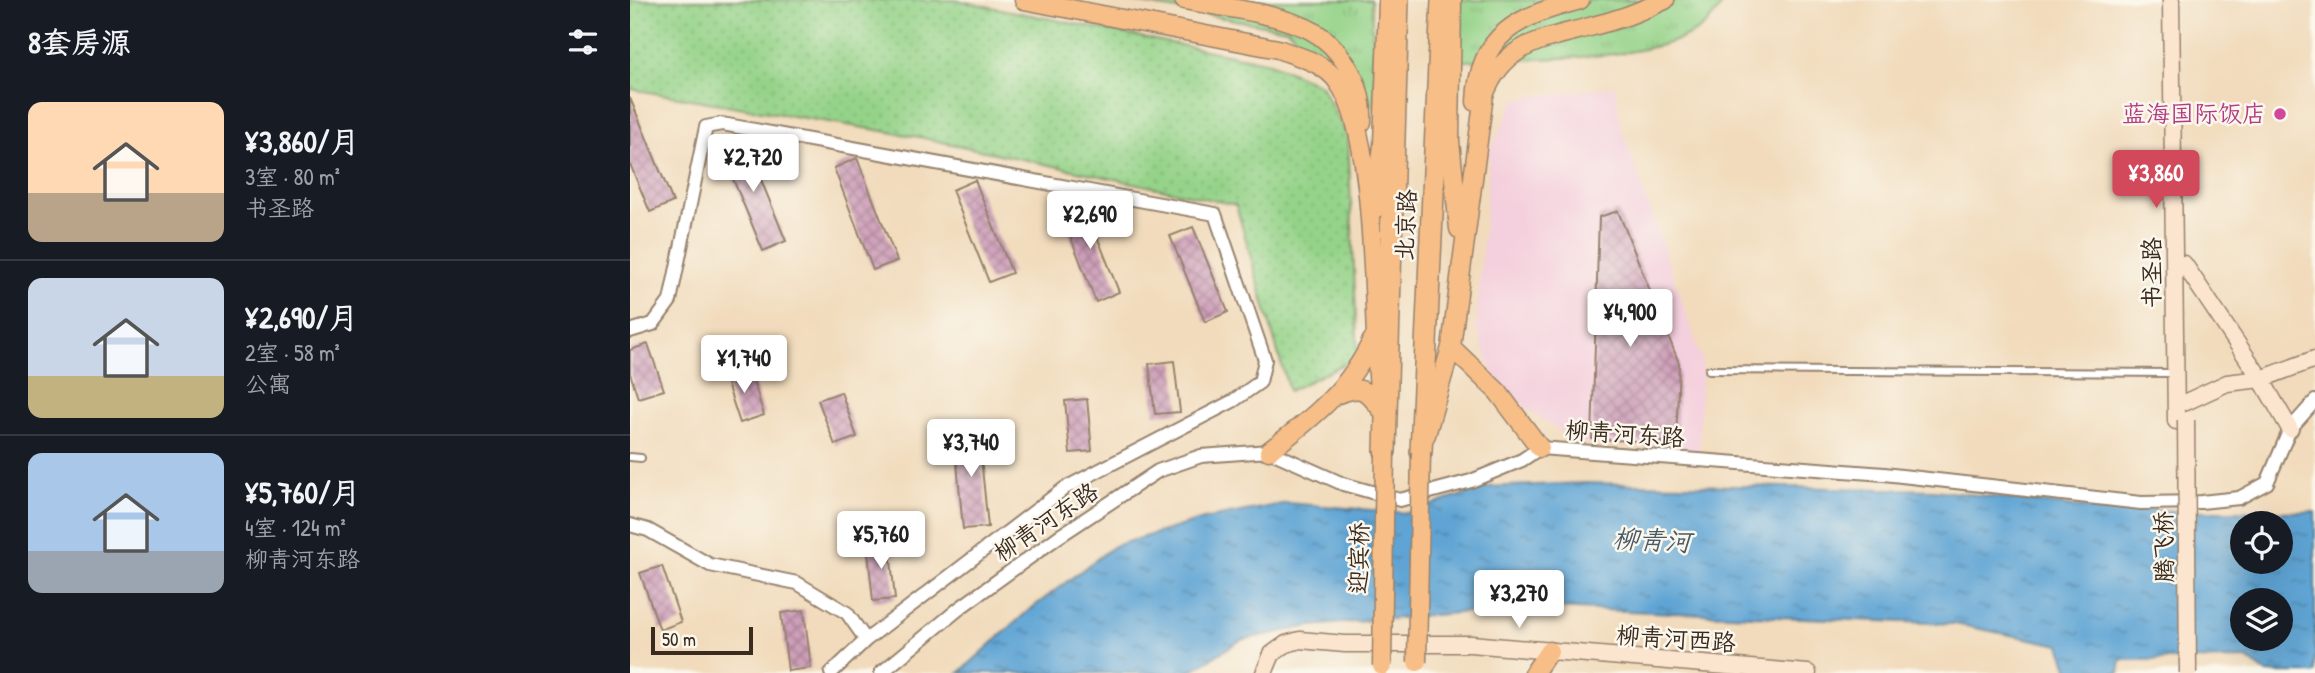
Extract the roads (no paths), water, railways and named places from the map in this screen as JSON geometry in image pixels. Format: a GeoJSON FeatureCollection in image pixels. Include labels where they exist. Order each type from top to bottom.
{"type":"FeatureCollection","features":[{"type":"Feature","properties":{"kind":"highway","name":"北京路"},"geometry":{"type":"LineString","coordinates":[[1385,451],[1398,0]]}},
{"type":"Feature","properties":{"kind":"highway","name":"北京路"},"geometry":{"type":"LineString","coordinates":[[1421,452],[1442,0]]}},
{"type":"Feature","properties":{"kind":"main road"},"geometry":{"type":"LineString","coordinates":[[1024,0],[1278,49],[1317,62],[1338,81],[1349,104],[1360,146],[1371,235]]}},
{"type":"Feature","properties":{"kind":"main road"},"geometry":{"type":"LineString","coordinates":[[1184,0],[1301,25],[1330,46],[1356,77],[1362,112],[1360,146]]}},
{"type":"Feature","properties":{"kind":"main road"},"geometry":{"type":"LineString","coordinates":[[1371,235],[1383,145],[1388,0]]}},
{"type":"Feature","properties":{"kind":"main road"},"geometry":{"type":"LineString","coordinates":[[1452,0],[1450,141],[1462,254]]}},
{"type":"Feature","properties":{"kind":"main road"},"geometry":{"type":"LineString","coordinates":[[1474,176],[1477,77],[1492,45],[1517,21],[1580,0]]}},
{"type":"Feature","properties":{"kind":"main road"},"geometry":{"type":"LineString","coordinates":[[1416,667],[1421,452],[1451,347],[1484,95],[1493,73],[1516,51],[1537,40],[1617,19],[1665,0]]}},
{"type":"Feature","properties":{"kind":"main road","name":"迎宾桥"},"geometry":{"type":"LineString","coordinates":[[1371,235],[1374,336],[1385,451],[1382,669]]}},
{"type":"Feature","properties":{"kind":"main road"},"geometry":{"type":"LineString","coordinates":[[1269,451],[1334,395],[1364,360],[1374,336]]}},
{"type":"Feature","properties":{"kind":"main road"},"geometry":{"type":"LineString","coordinates":[[1451,347],[1518,415],[1540,448]]}},
{"type":"Feature","properties":{"kind":"main road"},"geometry":{"type":"LineString","coordinates":[[1441,389],[1452,370],[1473,369]]}},
{"type":"Feature","properties":{"kind":"main road"},"geometry":{"type":"LineString","coordinates":[[1334,395],[1355,387],[1367,391],[1381,409]]}},
{"type":"Feature","properties":{"kind":"main road"},"geometry":{"type":"LineString","coordinates":[[1534,673],[1549,651]]}},
{"type":"Feature","properties":{"kind":"street","name":"书圣路"},"geometry":{"type":"LineString","coordinates":[[2171,0],[2176,373],[2181,421]]}},
{"type":"Feature","properties":{"kind":"street","name":"书圣路"},"geometry":{"type":"LineString","coordinates":[[2180,0],[2186,402],[2181,421]]}},
{"type":"Feature","properties":{"kind":"street"},"geometry":{"type":"LineString","coordinates":[[630,331],[653,324],[670,301],[706,127],[722,124],[1215,214],[1265,360],[1260,382],[1233,401],[1065,488],[866,640],[831,673]]}},
{"type":"Feature","properties":{"kind":"street"},"geometry":{"type":"LineString","coordinates":[[2184,264],[2261,379],[2290,429]]}},
{"type":"Feature","properties":{"kind":"street"},"geometry":{"type":"LineString","coordinates":[[2186,402],[2227,383],[2261,379],[2315,359]]}},
{"type":"Feature","properties":{"kind":"street","name":"柳青河东路"},"geometry":{"type":"LineString","coordinates":[[881,673],[982,592],[1158,471],[1201,456],[1269,451],[1343,484],[1400,500],[1471,481],[1522,460],[1540,448],[1884,474],[2127,502],[2201,502],[2239,498],[2267,483],[2276,456],[2290,429],[2315,401]]}},
{"type":"Feature","properties":{"kind":"street","name":"腾飞桥"},"geometry":{"type":"LineString","coordinates":[[2179,673],[2181,421]]}},
{"type":"Feature","properties":{"kind":"street","name":"腾飞桥"},"geometry":{"type":"LineString","coordinates":[[2181,421],[2188,673]]}},
{"type":"Feature","properties":{"kind":"street"},"geometry":{"type":"LineString","coordinates":[[630,526],[648,530],[710,565],[797,583],[847,613],[866,640]]}},
{"type":"Feature","properties":{"kind":"street","name":"柳青河西路"},"geometry":{"type":"LineString","coordinates":[[1264,673],[1272,654],[1286,643],[1300,639],[1345,644],[1471,644],[1808,673]]}},
{"type":"Feature","properties":{"kind":"lane"},"geometry":{"type":"LineString","coordinates":[[1709,370],[2176,373]]}},
{"type":"Feature","properties":{"kind":"lane"},"geometry":{"type":"LineString","coordinates":[[630,457],[641,458]]}},
{"type":"Feature","properties":{"kind":"water","name":"柳青河"},"geometry":{"type":"Polygon","coordinates":[[[1584,483],[1934,490],[2106,510],[2230,511],[2230,574],[2293,574],[2293,512],[2315,512],[2315,673],[2267,673],[2247,659],[2121,660],[2119,673],[2070,673],[2060,645],[1955,624],[1524,607],[1310,626],[1241,640],[1188,673],[959,673],[1028,611],[1114,546],[1204,519],[1287,503],[1408,513],[1486,487],[1584,483]]]}},
{"type":"Feature","properties":{"kind":"place","name":"蓝海国际饭店"},"geometry":{"type":"Point","coordinates":[2280,114]}}]}
